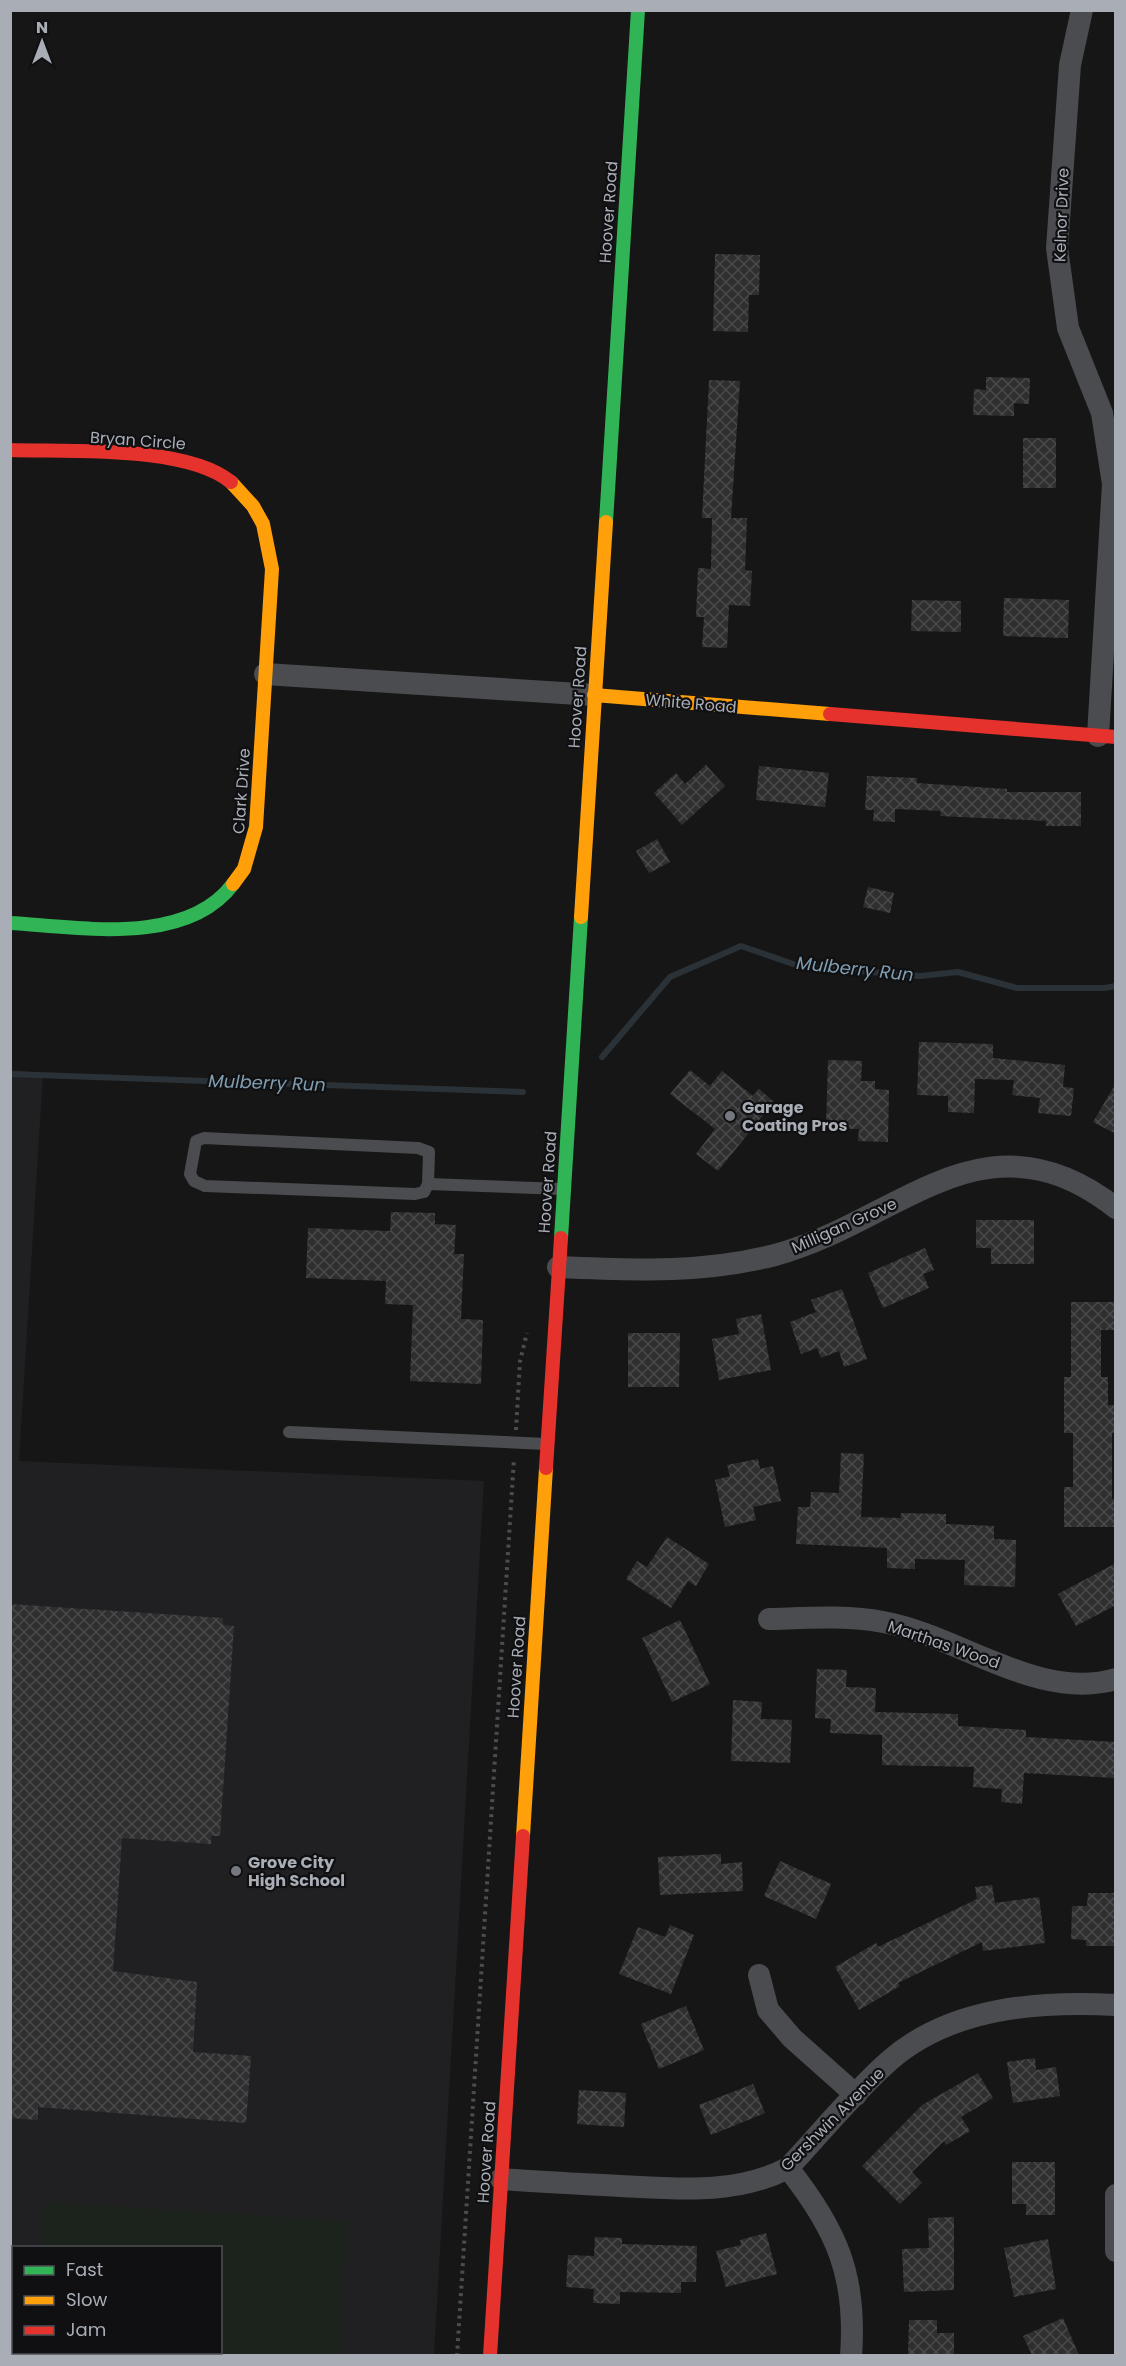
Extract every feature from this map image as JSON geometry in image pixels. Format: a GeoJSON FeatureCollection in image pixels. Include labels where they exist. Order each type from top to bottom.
{"type":"FeatureCollection","features":[{"type":"Feature","properties":{"kind":"main road","name":"Hoover Road"},"geometry":{"type":"LineString","coordinates":[[490,2355],[638,10]]}},
{"type":"Feature","properties":{"kind":"main road","name":"Bryan Circle"},"geometry":{"type":"LineString","coordinates":[[10,450],[187,459],[208,466],[245,495],[258,510],[271,549],[266,674]]}},
{"type":"Feature","properties":{"kind":"main road","name":"Clark Drive"},"geometry":{"type":"LineString","coordinates":[[10,922],[137,928],[163,926],[187,921],[211,908],[229,891],[240,877],[253,844],[266,674]]}},
{"type":"Feature","properties":{"kind":"main road","name":"White Road"},"geometry":{"type":"LineString","coordinates":[[594,695],[1107,737]]}},
{"type":"Feature","properties":{"kind":"street","name":"Kelnor Drive"},"geometry":{"type":"LineString","coordinates":[[1082,10],[1070,65],[1057,248],[1068,328],[1109,411],[1113,484],[1107,737]]}},
{"type":"Feature","properties":{"kind":"street","name":"White Road"},"geometry":{"type":"LineString","coordinates":[[266,674],[594,695]]}},
{"type":"Feature","properties":{"kind":"street","name":"Milligan Grove"},"geometry":{"type":"LineString","coordinates":[[558,1267],[657,1271],[716,1268],[777,1255],[826,1236],[963,1171],[987,1167],[1011,1167],[1067,1177],[1116,1208]]}},
{"type":"Feature","properties":{"kind":"street","name":"Marthas Wood"},"geometry":{"type":"LineString","coordinates":[[769,1620],[843,1617],[885,1622],[933,1637],[1025,1673],[1077,1682],[1116,1678]]}},
{"type":"Feature","properties":{"kind":"street"},"geometry":{"type":"LineString","coordinates":[[759,1975],[768,2010],[792,2038],[856,2095]]}},
{"type":"Feature","properties":{"kind":"street","name":"Gershwin Avenue"},"geometry":{"type":"LineString","coordinates":[[501,2179],[684,2189],[738,2186],[766,2179],[788,2168],[898,2054],[924,2037],[965,2020],[1010,2008],[1061,2003],[1116,2005]]}},
{"type":"Feature","properties":{"kind":"street"},"geometry":{"type":"LineString","coordinates":[[788,2168],[811,2197],[841,2252],[851,2294],[851,2355]]}},
{"type":"Feature","properties":{"kind":"street"},"geometry":{"type":"LineString","coordinates":[[1116,2195],[1116,2252]]}},
{"type":"Feature","properties":{"kind":"lane"},"geometry":{"type":"LineString","coordinates":[[204,1138],[418,1148],[429,1152],[428,1184],[424,1192],[415,1194],[205,1186],[194,1181],[190,1174],[192,1152],[196,1141],[204,1138]]}},
{"type":"Feature","properties":{"kind":"lane"},"geometry":{"type":"LineString","coordinates":[[428,1184],[563,1189]]}},
{"type":"Feature","properties":{"kind":"lane"},"geometry":{"type":"LineString","coordinates":[[289,1432],[547,1444]]}},
{"type":"Feature","properties":{"kind":"path"},"geometry":{"type":"LineString","coordinates":[[457,2355],[520,1361],[530,1322]]}},
{"type":"Feature","properties":{"kind":"shaded area","name":"Grove City High School"},"geometry":{"type":"Polygon","coordinates":[[[10,1070],[43,1073],[19,1461],[484,1481],[434,2355],[11,2355],[10,1070]]]}},
{"type":"Feature","properties":{"kind":"shaded area"},"geometry":{"type":"Polygon","coordinates":[[[45,2202],[347,2221],[339,2355],[35,2355],[222,2354],[222,2246],[42,2246],[45,2202]]]}},
{"type":"Feature","properties":{"kind":"building"},"geometry":{"type":"Polygon","coordinates":[[[715,254],[760,255],[759,295],[749,295],[748,332],[713,331],[715,254]]]}},
{"type":"Feature","properties":{"kind":"building"},"geometry":{"type":"Polygon","coordinates":[[[986,377],[1030,378],[1029,404],[1014,403],[1014,416],[973,415],[974,389],[986,390],[986,377]]]}},
{"type":"Feature","properties":{"kind":"building"},"geometry":{"type":"Polygon","coordinates":[[[709,380],[740,381],[731,518],[747,518],[745,570],[752,571],[750,606],[729,605],[727,648],[702,647],[704,617],[696,617],[698,568],[711,569],[712,518],[702,518],[709,380]]]}},
{"type":"Feature","properties":{"kind":"building"},"geometry":{"type":"Polygon","coordinates":[[[1023,438],[1056,438],[1056,488],[1023,488],[1023,438]]]}},
{"type":"Feature","properties":{"kind":"building"},"geometry":{"type":"Polygon","coordinates":[[[1004,598],[1069,600],[1068,638],[1003,636],[1004,598]]]}},
{"type":"Feature","properties":{"kind":"building"},"geometry":{"type":"Polygon","coordinates":[[[912,600],[961,601],[961,632],[911,631],[912,600]]]}},
{"type":"Feature","properties":{"kind":"building"},"geometry":{"type":"Polygon","coordinates":[[[706,765],[725,786],[682,825],[654,793],[676,773],[685,784],[706,765]]]}},
{"type":"Feature","properties":{"kind":"building"},"geometry":{"type":"Polygon","coordinates":[[[759,766],[829,773],[825,807],[756,800],[759,766]]]}},
{"type":"Feature","properties":{"kind":"building"},"geometry":{"type":"Polygon","coordinates":[[[867,776],[917,778],[917,783],[1007,789],[1007,792],[1081,792],[1081,826],[1046,826],[1046,821],[940,816],[941,811],[895,809],[895,822],[873,821],[874,810],[865,810],[867,776]]]}},
{"type":"Feature","properties":{"kind":"building"},"geometry":{"type":"Polygon","coordinates":[[[657,839],[670,862],[649,873],[636,851],[657,839]]]}},
{"type":"Feature","properties":{"kind":"building"},"geometry":{"type":"Polygon","coordinates":[[[868,887],[894,893],[890,913],[863,907],[868,887]]]}},
{"type":"Feature","properties":{"kind":"building"},"geometry":{"type":"Polygon","coordinates":[[[919,1042],[993,1044],[993,1058],[1065,1065],[1063,1087],[1074,1088],[1071,1116],[1038,1113],[1040,1098],[1012,1095],[1014,1080],[975,1079],[974,1113],[948,1112],[948,1096],[917,1095],[919,1042]]]}},
{"type":"Feature","properties":{"kind":"building"},"geometry":{"type":"Polygon","coordinates":[[[828,1060],[862,1061],[861,1081],[875,1081],[875,1089],[889,1090],[888,1142],[858,1141],[859,1129],[826,1128],[828,1060]]]}},
{"type":"Feature","properties":{"kind":"building","name":"Garage Coating Pros"},"geometry":{"type":"Polygon","coordinates":[[[690,1070],[710,1086],[722,1071],[753,1096],[759,1089],[774,1102],[718,1171],[696,1154],[715,1129],[670,1094],[690,1070]]]}},
{"type":"Feature","properties":{"kind":"building"},"geometry":{"type":"Polygon","coordinates":[[[1116,1083],[1116,1134],[1093,1122],[1116,1083]]]}},
{"type":"Feature","properties":{"kind":"building"},"geometry":{"type":"Polygon","coordinates":[[[391,1212],[435,1213],[435,1224],[456,1225],[454,1254],[464,1254],[461,1319],[483,1320],[481,1384],[410,1381],[413,1305],[385,1304],[386,1281],[306,1278],[308,1228],[390,1231],[391,1212]]]}},
{"type":"Feature","properties":{"kind":"building"},"geometry":{"type":"Polygon","coordinates":[[[976,1220],[1034,1220],[1034,1264],[991,1264],[991,1248],[976,1248],[976,1220]]]}},
{"type":"Feature","properties":{"kind":"building"},"geometry":{"type":"Polygon","coordinates":[[[925,1248],[934,1270],[923,1274],[929,1288],[883,1308],[868,1273],[925,1248]]]}},
{"type":"Feature","properties":{"kind":"building"},"geometry":{"type":"Polygon","coordinates":[[[842,1289],[867,1359],[844,1367],[839,1351],[821,1358],[817,1348],[801,1354],[790,1322],[816,1312],[811,1300],[842,1289]]]}},
{"type":"Feature","properties":{"kind":"building"},"geometry":{"type":"Polygon","coordinates":[[[1071,1302],[1116,1302],[1116,1330],[1101,1330],[1101,1377],[1108,1377],[1108,1405],[1116,1405],[1116,1433],[1112,1433],[1112,1499],[1116,1499],[1116,1527],[1064,1527],[1064,1487],[1073,1487],[1073,1433],[1064,1433],[1064,1377],[1071,1377],[1071,1302]]]}},
{"type":"Feature","properties":{"kind":"building"},"geometry":{"type":"Polygon","coordinates":[[[761,1314],[771,1370],[719,1380],[712,1339],[739,1334],[736,1319],[761,1314]]]}},
{"type":"Feature","properties":{"kind":"building"},"geometry":{"type":"Polygon","coordinates":[[[628,1333],[680,1333],[679,1387],[628,1387],[628,1333]]]}},
{"type":"Feature","properties":{"kind":"building"},"geometry":{"type":"Polygon","coordinates":[[[841,1453],[864,1454],[861,1517],[901,1518],[901,1513],[946,1514],[946,1524],[994,1526],[994,1539],[1016,1540],[1015,1587],[964,1585],[965,1560],[915,1559],[915,1569],[887,1568],[887,1548],[796,1544],[798,1507],[810,1507],[811,1492],[839,1493],[841,1453]]]}},
{"type":"Feature","properties":{"kind":"building"},"geometry":{"type":"Polygon","coordinates":[[[758,1459],[760,1469],[773,1466],[781,1501],[753,1507],[756,1520],[725,1527],[715,1480],[730,1476],[727,1465],[758,1459]]]}},
{"type":"Feature","properties":{"kind":"building"},"geometry":{"type":"Polygon","coordinates":[[[667,1537],[709,1564],[696,1586],[688,1581],[671,1608],[626,1579],[637,1561],[647,1567],[667,1537]]]}},
{"type":"Feature","properties":{"kind":"building"},"geometry":{"type":"Polygon","coordinates":[[[1116,1563],[1116,1605],[1076,1626],[1058,1594],[1116,1563]]]}},
{"type":"Feature","properties":{"kind":"building"},"geometry":{"type":"Polygon","coordinates":[[[10,1604],[223,1618],[223,1625],[234,1626],[220,1836],[211,1836],[211,1844],[122,1838],[113,1971],[197,1982],[193,2052],[251,2056],[246,2123],[38,2107],[38,2120],[10,2118],[10,1604]]]}},
{"type":"Feature","properties":{"kind":"building"},"geometry":{"type":"Polygon","coordinates":[[[680,1620],[710,1684],[672,1702],[642,1638],[680,1620]]]}},
{"type":"Feature","properties":{"kind":"building"},"geometry":{"type":"Polygon","coordinates":[[[817,1669],[847,1670],[846,1687],[876,1688],[875,1712],[958,1714],[958,1726],[1026,1730],[1026,1737],[1116,1742],[1116,1778],[1024,1773],[1022,1804],[1001,1802],[1002,1789],[973,1787],[974,1767],[882,1765],[882,1735],[830,1733],[831,1719],[815,1718],[817,1669]]]}},
{"type":"Feature","properties":{"kind":"building"},"geometry":{"type":"Polygon","coordinates":[[[733,1700],[762,1702],[761,1719],[792,1720],[790,1763],[731,1761],[733,1700]]]}},
{"type":"Feature","properties":{"kind":"building"},"geometry":{"type":"Polygon","coordinates":[[[721,1854],[721,1864],[742,1862],[743,1891],[660,1895],[658,1857],[721,1854]]]}},
{"type":"Feature","properties":{"kind":"building"},"geometry":{"type":"Polygon","coordinates":[[[780,1861],[831,1884],[816,1919],[764,1896],[780,1861]]]}},
{"type":"Feature","properties":{"kind":"building"},"geometry":{"type":"Polygon","coordinates":[[[992,1885],[995,1903],[1039,1897],[1045,1943],[983,1951],[982,1942],[898,1983],[900,1986],[859,2010],[835,1967],[876,1943],[878,1947],[977,1899],[975,1887],[992,1885]]]}},
{"type":"Feature","properties":{"kind":"building"},"geometry":{"type":"Polygon","coordinates":[[[1088,1893],[1116,1893],[1116,1946],[1086,1946],[1086,1940],[1071,1939],[1072,1906],[1087,1906],[1088,1893]]]}},
{"type":"Feature","properties":{"kind":"building"},"geometry":{"type":"Polygon","coordinates":[[[670,1925],[694,1935],[671,1994],[619,1974],[638,1927],[665,1937],[670,1925]]]}},
{"type":"Feature","properties":{"kind":"building"},"geometry":{"type":"Polygon","coordinates":[[[686,2006],[704,2050],[659,2069],[641,2024],[686,2006]]]}},
{"type":"Feature","properties":{"kind":"building"},"geometry":{"type":"Polygon","coordinates":[[[1035,2058],[1036,2070],[1056,2067],[1060,2096],[1013,2103],[1007,2062],[1035,2058]]]}},
{"type":"Feature","properties":{"kind":"building"},"geometry":{"type":"Polygon","coordinates":[[[978,2073],[993,2098],[961,2117],[970,2131],[946,2145],[944,2141],[912,2172],[922,2183],[900,2204],[862,2166],[922,2105],[978,2073]]]}},
{"type":"Feature","properties":{"kind":"building"},"geometry":{"type":"Polygon","coordinates":[[[753,2084],[765,2113],[711,2135],[699,2105],[753,2084]]]}},
{"type":"Feature","properties":{"kind":"building"},"geometry":{"type":"Polygon","coordinates":[[[579,2090],[626,2093],[624,2127],[577,2124],[579,2090]]]}},
{"type":"Feature","properties":{"kind":"building"},"geometry":{"type":"Polygon","coordinates":[[[1012,2162],[1055,2162],[1055,2215],[1026,2215],[1026,2204],[1012,2204],[1012,2162]]]}},
{"type":"Feature","properties":{"kind":"building"},"geometry":{"type":"Polygon","coordinates":[[[954,2217],[954,2290],[904,2292],[902,2249],[929,2248],[928,2218],[954,2217]]]}},
{"type":"Feature","properties":{"kind":"building"},"geometry":{"type":"Polygon","coordinates":[[[766,2233],[777,2274],[726,2287],[716,2251],[741,2245],[740,2240],[766,2233]]]}},
{"type":"Feature","properties":{"kind":"building"},"geometry":{"type":"Polygon","coordinates":[[[595,2237],[622,2238],[622,2244],[697,2246],[696,2282],[681,2282],[681,2293],[620,2292],[620,2304],[593,2303],[594,2289],[566,2287],[568,2255],[594,2256],[595,2237]]]}},
{"type":"Feature","properties":{"kind":"building"},"geometry":{"type":"Polygon","coordinates":[[[1048,2239],[1056,2289],[1014,2297],[1004,2248],[1048,2239]]]}},
{"type":"Feature","properties":{"kind":"building"},"geometry":{"type":"Polygon","coordinates":[[[1063,2318],[1079,2355],[1032,2355],[1023,2336],[1063,2318]]]}},
{"type":"Feature","properties":{"kind":"building"},"geometry":{"type":"Polygon","coordinates":[[[909,2320],[937,2320],[937,2333],[954,2333],[954,2355],[908,2355],[909,2320]]]}},
{"type":"Feature","properties":{"kind":"waterway","name":"Mulberry Run"},"geometry":{"type":"LineString","coordinates":[[602,1057],[670,977],[741,946],[799,966],[920,976],[958,972],[1017,988],[1116,986]]}},
{"type":"Feature","properties":{"kind":"waterway","name":"Mulberry Run"},"geometry":{"type":"LineString","coordinates":[[10,1074],[523,1092]]}},
{"type":"Feature","properties":{"kind":"traffic: fast"},"geometry":{"type":"LineString","coordinates":[[606,522],[638,10]]}},
{"type":"Feature","properties":{"kind":"traffic: fast"},"geometry":{"type":"LineString","coordinates":[[10,923],[98,929],[129,929],[160,925],[188,917],[213,904],[233,884]]}},
{"type":"Feature","properties":{"kind":"traffic: fast"},"geometry":{"type":"LineString","coordinates":[[561,1238],[581,917]]}},
{"type":"Feature","properties":{"kind":"traffic: slow"},"geometry":{"type":"LineString","coordinates":[[231,482],[253,506],[263,524],[272,569],[256,827],[244,869],[233,884]]}},
{"type":"Feature","properties":{"kind":"traffic: slow"},"geometry":{"type":"LineString","coordinates":[[581,917],[606,522]]}},
{"type":"Feature","properties":{"kind":"traffic: slow"},"geometry":{"type":"LineString","coordinates":[[594,695],[830,714]]}},
{"type":"Feature","properties":{"kind":"traffic: slow"},"geometry":{"type":"LineString","coordinates":[[523,1836],[546,1468]]}},
{"type":"Feature","properties":{"kind":"traffic: jam"},"geometry":{"type":"LineString","coordinates":[[10,450],[94,451],[157,456],[211,470],[231,482]]}},
{"type":"Feature","properties":{"kind":"traffic: jam"},"geometry":{"type":"LineString","coordinates":[[830,714],[1116,737]]}},
{"type":"Feature","properties":{"kind":"traffic: jam"},"geometry":{"type":"LineString","coordinates":[[546,1468],[561,1238]]}},
{"type":"Feature","properties":{"kind":"traffic: jam"},"geometry":{"type":"LineString","coordinates":[[490,2356],[523,1836]]}},
{"type":"Feature","properties":{"kind":"place","name":"Garage Coating Pros"},"geometry":{"type":"Point","coordinates":[730,1116]}},
{"type":"Feature","properties":{"kind":"place","name":"Grove City High School"},"geometry":{"type":"Point","coordinates":[236,1871]}}]}
